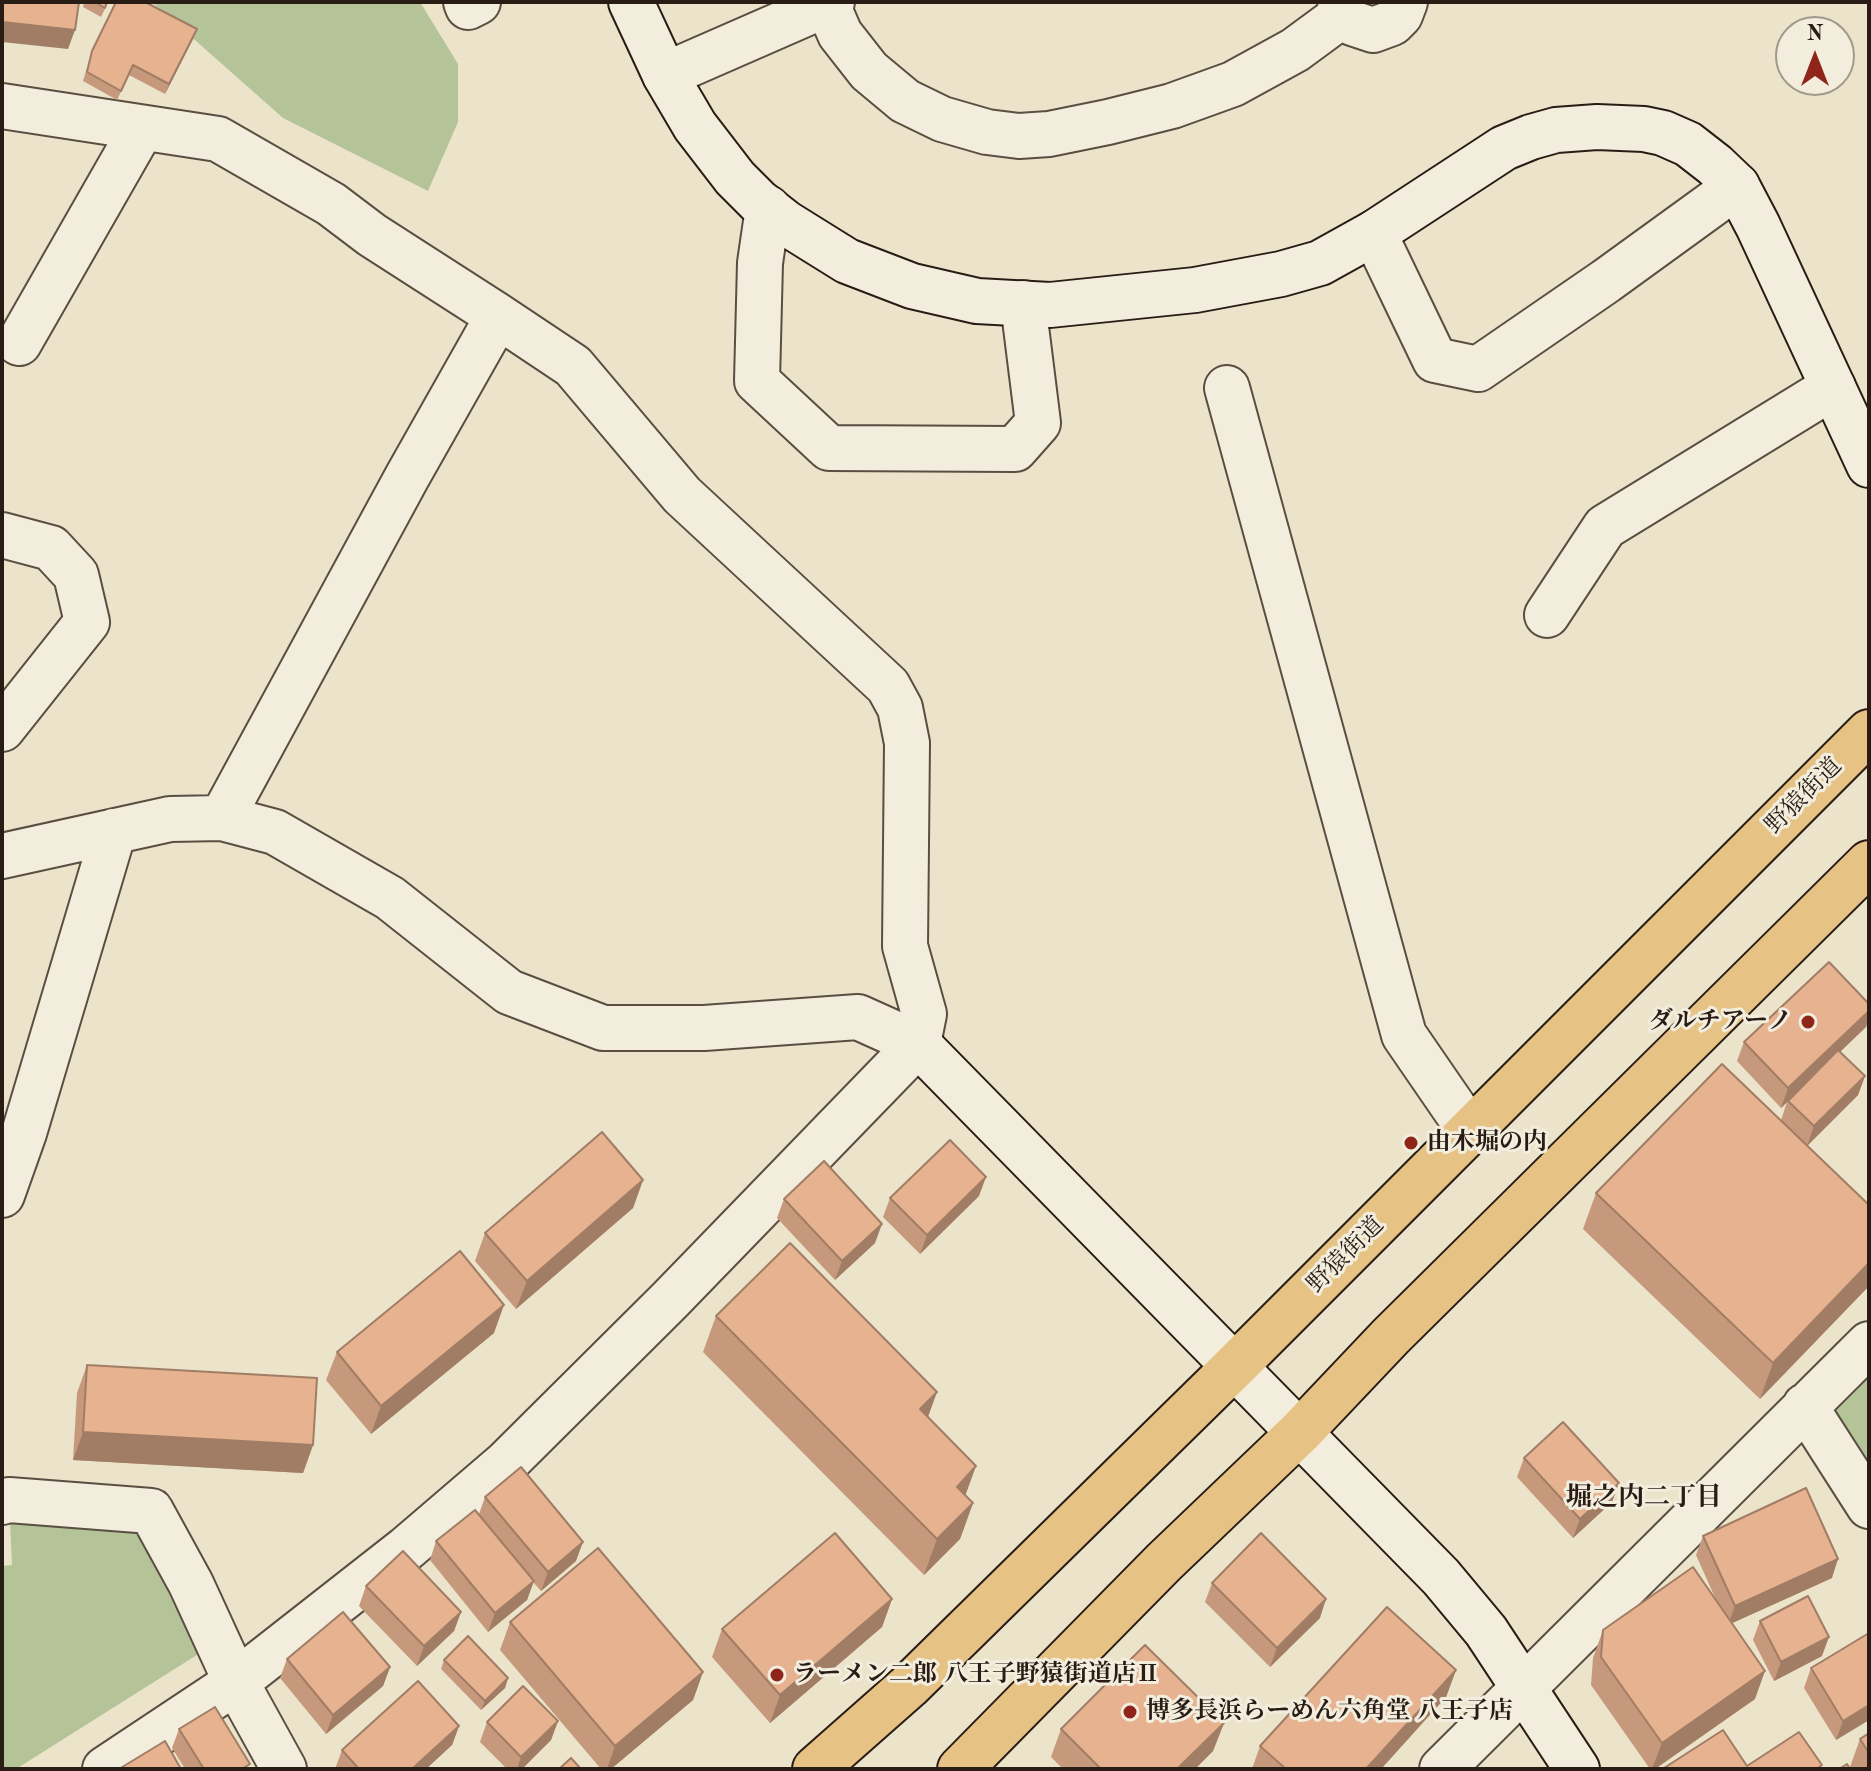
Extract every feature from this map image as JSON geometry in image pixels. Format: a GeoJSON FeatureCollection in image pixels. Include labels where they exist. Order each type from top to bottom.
{"type":"FeatureCollection","features":[{"type":"Feature","properties":{"kind":"main road","name":"野猿街道"},"geometry":{"type":"LineString","coordinates":[[815,1769],[909,1686],[1234,1367],[1869,732]]}},
{"type":"Feature","properties":{"kind":"main road"},"geometry":{"type":"LineString","coordinates":[[960,1769],[1164,1562],[1300,1432],[1402,1325],[1869,863]]}},
{"type":"Feature","properties":{"kind":"street"},"geometry":{"type":"LineString","coordinates":[[466,2],[468,7],[478,2]]}},
{"type":"Feature","properties":{"kind":"street"},"geometry":{"type":"LineString","coordinates":[[631,2],[665,75],[695,126],[735,178],[768,208],[786,223],[847,261],[878,274],[961,298],[1050,305],[1195,290],[1281,274],[1320,263],[1374,233],[1504,148],[1556,130],[1597,127],[1663,133],[1688,144],[1737,186],[1869,465]]}},
{"type":"Feature","properties":{"kind":"street"},"geometry":{"type":"LineString","coordinates":[[665,75],[830,3],[840,34],[869,71],[905,101],[942,119],[987,132],[1019,136],[1049,134],[1172,106],[1233,84],[1295,50],[1342,8],[1352,23],[1373,30],[1392,23],[1400,15],[1405,2]]}},
{"type":"Feature","properties":{"kind":"street"},"geometry":{"type":"LineString","coordinates":[[2,106],[218,139],[331,204],[372,235],[573,366],[682,495],[888,686],[900,708],[907,743],[905,946],[924,1014],[918,1044],[670,1300],[505,1464],[407,1548],[236,1682],[105,1769]]}},
{"type":"Feature","properties":{"kind":"street"},"geometry":{"type":"LineString","coordinates":[[19,343],[142,128]]}},
{"type":"Feature","properties":{"kind":"street"},"geometry":{"type":"LineString","coordinates":[[1374,233],[1435,360],[1478,369],[1737,186]]}},
{"type":"Feature","properties":{"kind":"street"},"geometry":{"type":"LineString","coordinates":[[768,208],[760,263],[757,381],[829,448],[1015,449],[1038,423],[1023,303]]}},
{"type":"Feature","properties":{"kind":"street"},"geometry":{"type":"LineString","coordinates":[[222,818],[498,316]]}},
{"type":"Feature","properties":{"kind":"street"},"geometry":{"type":"LineString","coordinates":[[1547,615],[1605,527],[1833,387]]}},
{"type":"Feature","properties":{"kind":"street"},"geometry":{"type":"LineString","coordinates":[[1227,388],[1404,1035],[1470,1131]]}},
{"type":"Feature","properties":{"kind":"street"},"geometry":{"type":"LineString","coordinates":[[2,535],[51,548],[76,575],[87,622],[2,729]]}},
{"type":"Feature","properties":{"kind":"street"},"geometry":{"type":"LineString","coordinates":[[2,856],[170,819],[222,818],[275,832],[390,898],[509,992],[603,1028],[704,1028],[858,1017],[918,1044],[1441,1577],[1486,1631],[1577,1769]]}},
{"type":"Feature","properties":{"kind":"street"},"geometry":{"type":"LineString","coordinates":[[2,1195],[24,1133],[114,831]]}},
{"type":"Feature","properties":{"kind":"street"},"geometry":{"type":"LineString","coordinates":[[1442,1769],[1869,1344]]}},
{"type":"Feature","properties":{"kind":"street"},"geometry":{"type":"LineString","coordinates":[[1805,1406],[1869,1506]]}},
{"type":"Feature","properties":{"kind":"street"},"geometry":{"type":"LineString","coordinates":[[2,1502],[9,1500],[151,1511],[191,1584],[236,1682],[284,1769]]}},
{"type":"Feature","properties":{"kind":"green space"},"geometry":{"type":"Polygon","coordinates":[[[152,2],[420,2],[458,64],[458,122],[428,191],[283,118],[152,2]]]}},
{"type":"Feature","properties":{"kind":"green space"},"geometry":{"type":"Polygon","coordinates":[[[1869,1370],[1869,1464],[1830,1406],[1869,1370]]]}},
{"type":"Feature","properties":{"kind":"green space"},"geometry":{"type":"Polygon","coordinates":[[[10,1521],[137,1533],[200,1653],[16,1769],[2,1769],[2,1566],[12,1565],[10,1521]]]}},
{"type":"Feature","properties":{"kind":"building"},"geometry":{"type":"Polygon","coordinates":[[[2,2],[79,2],[75,30],[2,22],[2,2]]]}},
{"type":"Feature","properties":{"kind":"building"},"geometry":{"type":"Polygon","coordinates":[[[116,2],[145,2],[197,29],[169,84],[133,65],[121,91],[87,72],[92,51],[116,2]]]}},
{"type":"Feature","properties":{"kind":"building"},"geometry":{"type":"Polygon","coordinates":[[[1829,962],[1869,1004],[1869,1011],[1788,1088],[1744,1042],[1829,962]]]}},
{"type":"Feature","properties":{"kind":"building"},"geometry":{"type":"Polygon","coordinates":[[[1838,1050],[1865,1076],[1814,1126],[1788,1101],[1838,1050]]]}},
{"type":"Feature","properties":{"kind":"building"},"geometry":{"type":"Polygon","coordinates":[[[1722,1064],[1869,1205],[1869,1263],[1773,1363],[1596,1193],[1722,1064]]]}},
{"type":"Feature","properties":{"kind":"building"},"geometry":{"type":"Polygon","coordinates":[[[602,1132],[643,1180],[527,1281],[485,1233],[602,1132]]]}},
{"type":"Feature","properties":{"kind":"building"},"geometry":{"type":"Polygon","coordinates":[[[950,1140],[986,1177],[927,1235],[890,1198],[950,1140]]]}},
{"type":"Feature","properties":{"kind":"building"},"geometry":{"type":"Polygon","coordinates":[[[824,1161],[882,1224],[842,1261],[784,1199],[824,1161]]]}},
{"type":"Feature","properties":{"kind":"building"},"geometry":{"type":"Polygon","coordinates":[[[790,1243],[937,1392],[920,1409],[976,1466],[957,1487],[973,1503],[937,1539],[716,1316],[790,1243]]]}},
{"type":"Feature","properties":{"kind":"building"},"geometry":{"type":"Polygon","coordinates":[[[460,1251],[504,1305],[381,1406],[337,1352],[460,1251]]]}},
{"type":"Feature","properties":{"kind":"building"},"geometry":{"type":"Polygon","coordinates":[[[87,1365],[317,1378],[313,1445],[83,1432],[87,1365]]]}},
{"type":"Feature","properties":{"kind":"building"},"geometry":{"type":"Polygon","coordinates":[[[1563,1422],[1619,1483],[1580,1519],[1524,1458],[1563,1422]]]}},
{"type":"Feature","properties":{"kind":"building"},"geometry":{"type":"Polygon","coordinates":[[[521,1467],[583,1542],[548,1572],[485,1497],[521,1467]]]}},
{"type":"Feature","properties":{"kind":"building"},"geometry":{"type":"Polygon","coordinates":[[[1806,1488],[1838,1559],[1735,1606],[1703,1536],[1806,1488]]]}},
{"type":"Feature","properties":{"kind":"building"},"geometry":{"type":"Polygon","coordinates":[[[475,1510],[534,1581],[495,1613],[436,1541],[475,1510]]]}},
{"type":"Feature","properties":{"kind":"building"},"geometry":{"type":"Polygon","coordinates":[[[835,1533],[892,1599],[780,1695],[722,1629],[835,1533]]]}},
{"type":"Feature","properties":{"kind":"building"},"geometry":{"type":"Polygon","coordinates":[[[1261,1533],[1326,1599],[1277,1648],[1212,1583],[1261,1533]]]}},
{"type":"Feature","properties":{"kind":"building"},"geometry":{"type":"Polygon","coordinates":[[[598,1548],[703,1672],[615,1746],[510,1622],[598,1548]]]}},
{"type":"Feature","properties":{"kind":"building"},"geometry":{"type":"Polygon","coordinates":[[[403,1551],[461,1612],[424,1646],[366,1586],[403,1551]]]}},
{"type":"Feature","properties":{"kind":"building"},"geometry":{"type":"Polygon","coordinates":[[[1693,1567],[1765,1671],[1662,1743],[1601,1657],[1603,1630],[1693,1567]]]}},
{"type":"Feature","properties":{"kind":"building"},"geometry":{"type":"Polygon","coordinates":[[[1808,1596],[1829,1637],[1781,1662],[1760,1621],[1808,1596]]]}},
{"type":"Feature","properties":{"kind":"building"},"geometry":{"type":"Polygon","coordinates":[[[1387,1607],[1456,1670],[1366,1769],[1286,1769],[1260,1746],[1387,1607]]]}},
{"type":"Feature","properties":{"kind":"building"},"geometry":{"type":"Polygon","coordinates":[[[343,1612],[390,1667],[333,1715],[287,1659],[343,1612]]]}},
{"type":"Feature","properties":{"kind":"building"},"geometry":{"type":"Polygon","coordinates":[[[1869,1633],[1869,1705],[1843,1721],[1811,1668],[1869,1633]]]}},
{"type":"Feature","properties":{"kind":"building"},"geometry":{"type":"Polygon","coordinates":[[[468,1636],[508,1678],[485,1701],[444,1660],[468,1636]]]}},
{"type":"Feature","properties":{"kind":"building"},"geometry":{"type":"Polygon","coordinates":[[[1145,1645],[1224,1723],[1177,1769],[1101,1769],[1061,1729],[1145,1645]]]}},
{"type":"Feature","properties":{"kind":"building"},"geometry":{"type":"Polygon","coordinates":[[[418,1681],[459,1726],[412,1769],[359,1769],[342,1750],[418,1681]]]}},
{"type":"Feature","properties":{"kind":"building"},"geometry":{"type":"Polygon","coordinates":[[[523,1686],[558,1721],[521,1757],[487,1722],[523,1686]]]}},
{"type":"Feature","properties":{"kind":"building"},"geometry":{"type":"Polygon","coordinates":[[[215,1707],[250,1764],[242,1769],[204,1769],[179,1729],[215,1707]]]}},
{"type":"Feature","properties":{"kind":"building"},"geometry":{"type":"Polygon","coordinates":[[[1723,1730],[1747,1766],[1799,1732],[1822,1765],[1816,1769],[1664,1768],[1723,1730]]]}},
{"type":"Feature","properties":{"kind":"building"},"geometry":{"type":"Polygon","coordinates":[[[1869,1733],[1869,1753],[1860,1739],[1869,1733]]]}},
{"type":"Feature","properties":{"kind":"building"},"geometry":{"type":"Polygon","coordinates":[[[165,1741],[181,1769],[119,1769],[165,1741]]]}},
{"type":"Feature","properties":{"kind":"building"},"geometry":{"type":"Polygon","coordinates":[[[571,1758],[581,1769],[559,1769],[571,1758]]]}},
{"type":"Feature","properties":{"kind":"place","name":"ダルチアーノ"},"geometry":{"type":"Point","coordinates":[1808,1022]}},
{"type":"Feature","properties":{"kind":"place","name":"由木堀の内"},"geometry":{"type":"Point","coordinates":[1411,1143]}},
{"type":"Feature","properties":{"kind":"place","name":"ラーメン二郎 八王子野猿街道店Ⅱ"},"geometry":{"type":"Point","coordinates":[777,1675]}},
{"type":"Feature","properties":{"kind":"place","name":"博多長浜らーめん六角堂 八王子店"},"geometry":{"type":"Point","coordinates":[1130,1712]}},
{"type":"Feature","properties":{"kind":"district","name":"堀之内二丁目"},"geometry":{"type":"Point","coordinates":[1644,1498]}}]}
